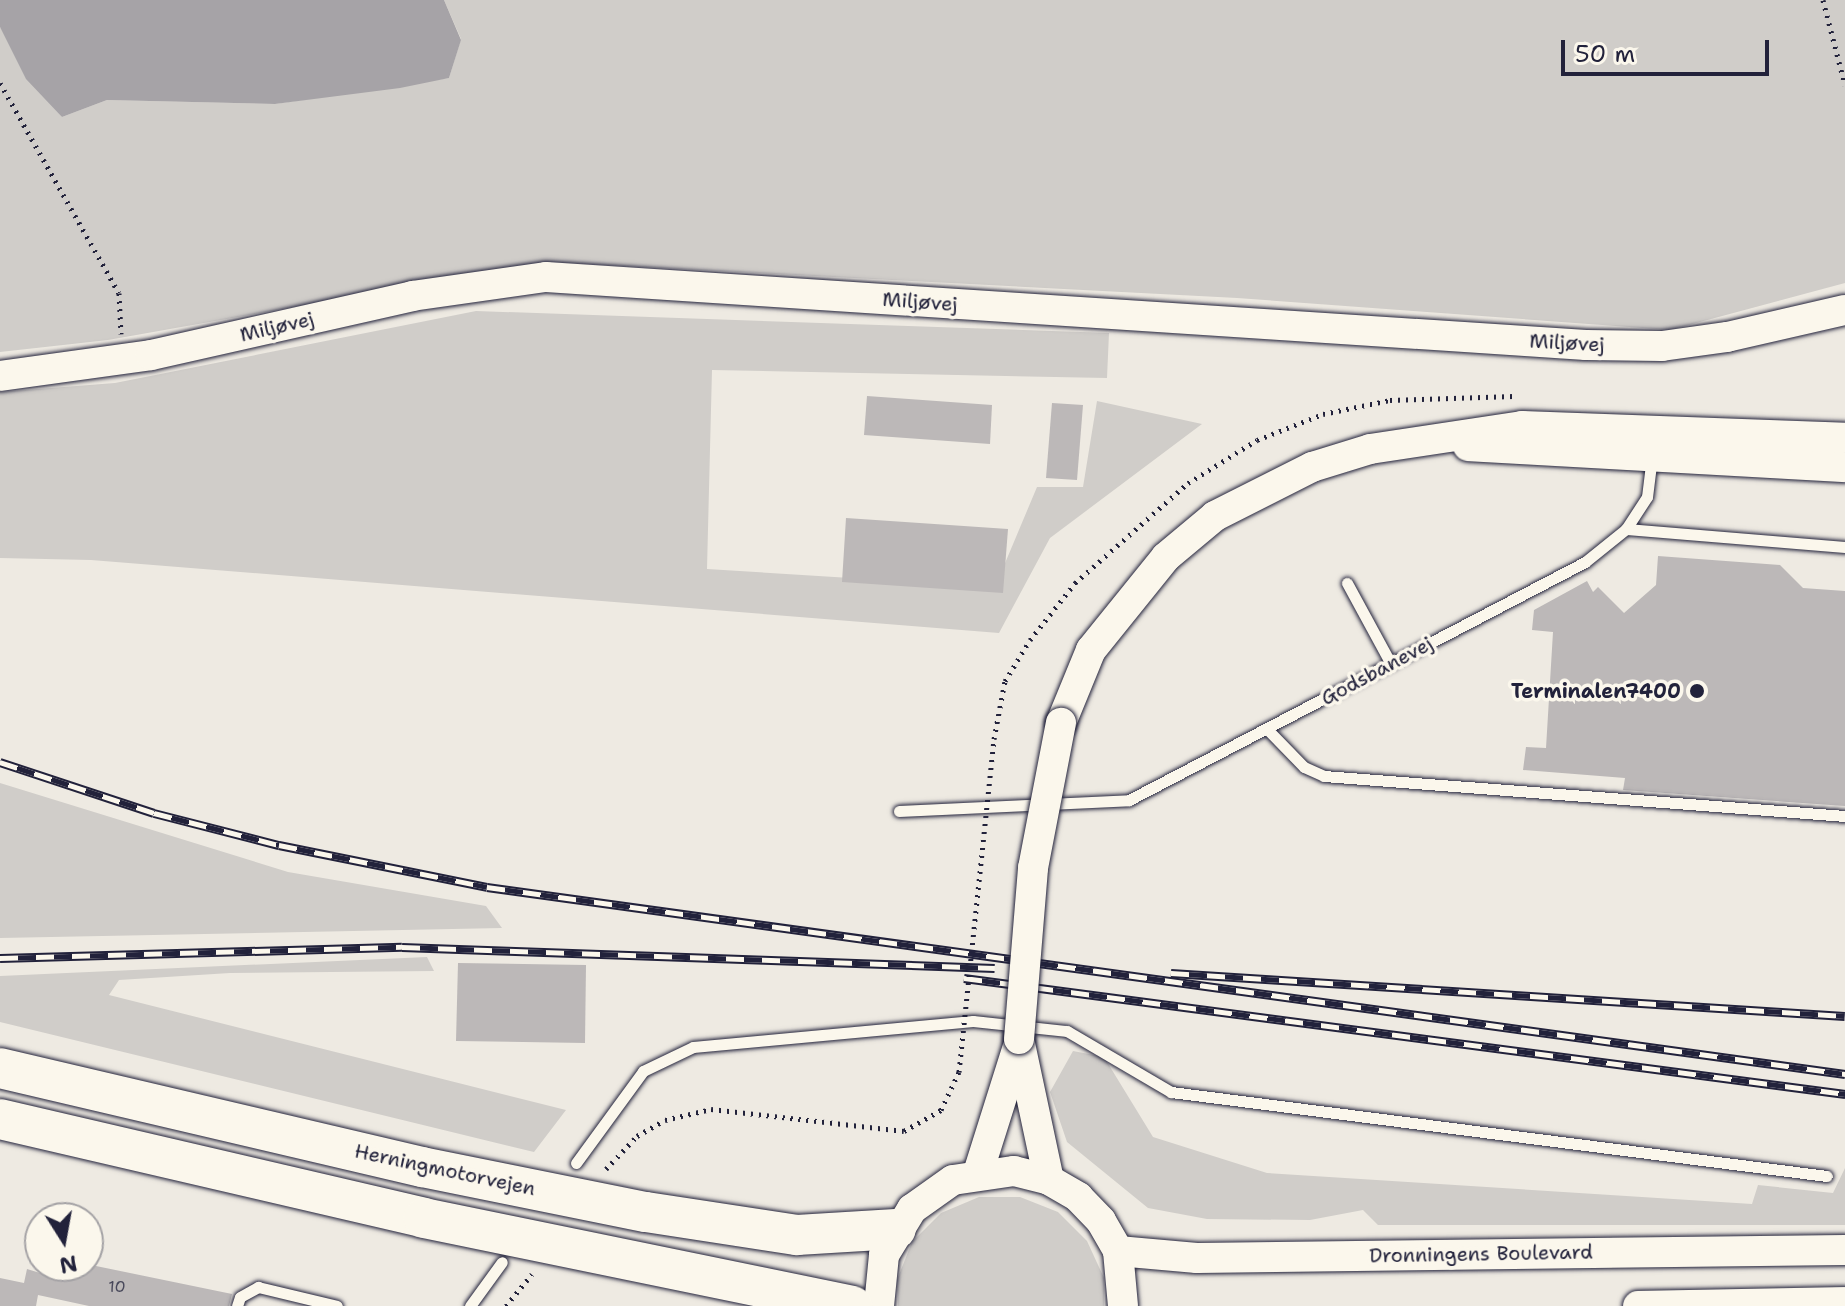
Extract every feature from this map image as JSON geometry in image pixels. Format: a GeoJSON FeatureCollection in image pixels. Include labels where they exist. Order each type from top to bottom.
{"type":"FeatureCollection","features":[{"type":"Feature","properties":{"kind":"highway","name":"Herningmotorvejen"},"geometry":{"type":"LineString","coordinates":[[0,1068],[422,1167],[646,1212],[797,1235],[896,1229]]}},
{"type":"Feature","properties":{"kind":"highway"},"geometry":{"type":"LineString","coordinates":[[0,1119],[424,1218],[852,1306]]}},
{"type":"Feature","properties":{"kind":"street","name":"Miljøvej"},"geometry":{"type":"LineString","coordinates":[[0,376],[151,355],[412,296],[546,277],[1586,345],[1662,346],[1727,337],[1845,310]]}},
{"type":"Feature","properties":{"kind":"street"},"geometry":{"type":"LineString","coordinates":[[978,1173],[1019,1039],[1033,868],[1061,723],[1091,650],[1166,557],[1215,516],[1312,467],[1370,449],[1426,441],[1653,443],[1845,438]]}},
{"type":"Feature","properties":{"kind":"street"},"geometry":{"type":"LineString","coordinates":[[1653,443],[1845,467]]}},
{"type":"Feature","properties":{"kind":"street"},"geometry":{"type":"LineString","coordinates":[[1019,1039],[1049,1180]]}},
{"type":"Feature","properties":{"kind":"street"},"geometry":{"type":"LineString","coordinates":[[879,1306],[884,1255],[896,1229],[931,1192],[978,1173],[1014,1171],[1049,1180],[1078,1197],[1101,1221],[1118,1251],[1123,1306]]}},
{"type":"Feature","properties":{"kind":"street","name":"Dronningens Boulevard"},"geometry":{"type":"LineString","coordinates":[[1118,1251],[1197,1258],[1845,1250]]}},
{"type":"Feature","properties":{"kind":"street"},"geometry":{"type":"LineString","coordinates":[[1638,1306],[1845,1302]]}},
{"type":"Feature","properties":{"kind":"lane","name":"Godsbanevej"},"geometry":{"type":"LineString","coordinates":[[899,811],[1129,800],[1585,562],[1626,529],[1647,497],[1653,443]]}},
{"type":"Feature","properties":{"kind":"lane"},"geometry":{"type":"LineString","coordinates":[[1626,529],[1845,547]]}},
{"type":"Feature","properties":{"kind":"lane"},"geometry":{"type":"LineString","coordinates":[[1347,583],[1391,664]]}},
{"type":"Feature","properties":{"kind":"lane"},"geometry":{"type":"LineString","coordinates":[[1267,729],[1304,767],[1324,776],[1845,816]]}},
{"type":"Feature","properties":{"kind":"lane"},"geometry":{"type":"LineString","coordinates":[[576,1163],[643,1071],[693,1047],[973,1021],[1067,1031],[1171,1092],[1827,1176]]}},
{"type":"Feature","properties":{"kind":"lane"},"geometry":{"type":"LineString","coordinates":[[470,1306],[502,1262]]}},
{"type":"Feature","properties":{"kind":"lane"},"geometry":{"type":"LineString","coordinates":[[237,1306],[240,1297],[258,1287],[337,1306]]}},
{"type":"Feature","properties":{"kind":"path"},"geometry":{"type":"LineString","coordinates":[[1823,0],[1845,85]]}},
{"type":"Feature","properties":{"kind":"path"},"geometry":{"type":"LineString","coordinates":[[0,83],[119,293],[121,335]]}},
{"type":"Feature","properties":{"kind":"path"},"geometry":{"type":"LineString","coordinates":[[606,1169],[637,1136],[665,1120],[711,1109],[904,1131],[941,1110],[959,1072],[994,739]]}},
{"type":"Feature","properties":{"kind":"path"},"geometry":{"type":"LineString","coordinates":[[506,1306],[535,1270]]}},
{"type":"Feature","properties":{"kind":"shaded area"},"geometry":{"type":"Polygon","coordinates":[[[0,0],[444,0],[461,40],[449,78],[400,88],[275,104],[107,100],[62,117],[26,79],[0,27],[0,0]]]}},
{"type":"Feature","properties":{"kind":"shaded area"},"geometry":{"type":"Polygon","coordinates":[[[444,0],[1845,0],[1845,283],[1670,330],[1237,298],[547,262],[108,340],[0,352],[0,27],[62,117],[107,100],[275,104],[449,78],[461,39],[444,0]]]}},
{"type":"Feature","properties":{"kind":"shaded area"},"geometry":{"type":"Polygon","coordinates":[[[476,311],[1109,333],[1107,378],[712,370],[707,569],[995,587],[1037,487],[1083,487],[1097,401],[1202,424],[1050,538],[999,633],[91,560],[0,558],[0,392],[115,383],[476,311]]]}},
{"type":"Feature","properties":{"kind":"shaded area"},"geometry":{"type":"Polygon","coordinates":[[[0,783],[288,872],[486,906],[502,928],[0,938],[0,783]]]}},
{"type":"Feature","properties":{"kind":"shaded area"},"geometry":{"type":"Polygon","coordinates":[[[427,957],[434,971],[230,973],[119,980],[109,995],[566,1110],[534,1152],[0,1022],[0,976],[427,957]]]}},
{"type":"Feature","properties":{"kind":"shaded area"},"geometry":{"type":"Polygon","coordinates":[[[1073,1051],[1104,1057],[1153,1137],[1267,1173],[1752,1204],[1758,1185],[1833,1193],[1845,1168],[1845,1225],[1378,1225],[1363,1210],[1310,1220],[1207,1219],[1148,1208],[1067,1142],[1050,1092],[1073,1051]]]}},
{"type":"Feature","properties":{"kind":"shaded area"},"geometry":{"type":"Polygon","coordinates":[[[979,1197],[1020,1197],[1058,1212],[1087,1241],[1104,1278],[1104,1306],[898,1306],[897,1280],[912,1242],[941,1213],[979,1197]]]}},
{"type":"Feature","properties":{"kind":"building"},"geometry":{"type":"Polygon","coordinates":[[[867,396],[992,405],[990,444],[864,435],[867,396]]]}},
{"type":"Feature","properties":{"kind":"building"},"geometry":{"type":"Polygon","coordinates":[[[1052,403],[1083,405],[1077,480],[1046,478],[1052,403]]]}},
{"type":"Feature","properties":{"kind":"building"},"geometry":{"type":"Polygon","coordinates":[[[846,518],[1008,529],[1003,593],[842,582],[846,518]]]}},
{"type":"Feature","properties":{"kind":"building","name":"Terminalen7400"},"geometry":{"type":"Polygon","coordinates":[[[1658,556],[1780,565],[1803,588],[1845,591],[1845,806],[1623,790],[1625,778],[1523,770],[1526,747],[1546,748],[1553,632],[1532,630],[1534,610],[1587,581],[1593,592],[1598,587],[1624,613],[1656,585],[1658,556]]]}},
{"type":"Feature","properties":{"kind":"building"},"geometry":{"type":"Polygon","coordinates":[[[458,963],[586,965],[585,1043],[456,1041],[458,963]]]}},
{"type":"Feature","properties":{"kind":"building"},"geometry":{"type":"Polygon","coordinates":[[[104,1268],[232,1294],[229,1306],[89,1306],[38,1295],[36,1306],[0,1306],[0,1278],[24,1283],[104,1282],[104,1268]]]}},
{"type":"Feature","properties":{"kind":"railway"},"geometry":{"type":"LineString","coordinates":[[0,762],[154,813],[279,845],[487,887],[1845,1074]]}},
{"type":"Feature","properties":{"kind":"railway"},"geometry":{"type":"LineString","coordinates":[[0,958],[402,947],[995,968]]}},
{"type":"Feature","properties":{"kind":"railway"},"geometry":{"type":"LineString","coordinates":[[1171,973],[1845,1016]]}},
{"type":"Feature","properties":{"kind":"railway"},"geometry":{"type":"LineString","coordinates":[[964,978],[1845,1094]]}},
{"type":"Feature","properties":{"kind":"place","name":"Terminalen7400"},"geometry":{"type":"Point","coordinates":[1697,691]}}]}
